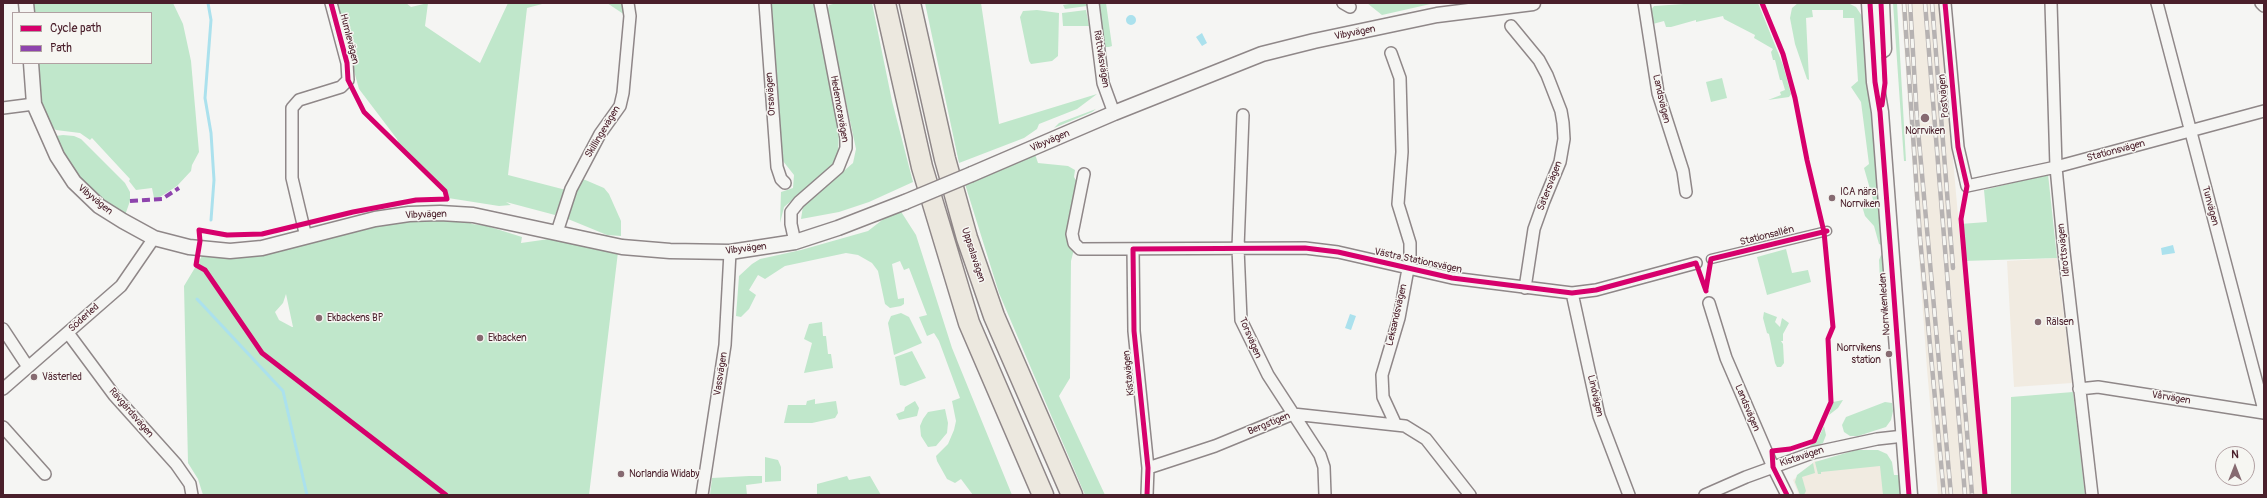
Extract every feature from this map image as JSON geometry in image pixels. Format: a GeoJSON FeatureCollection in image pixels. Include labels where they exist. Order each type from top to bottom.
{"type":"FeatureCollection","features":[{"type":"Feature","properties":{"kind":"highway"},"geometry":{"type":"LineString","coordinates":[[885,3],[922,167],[967,316],[1043,495]]}},
{"type":"Feature","properties":{"kind":"highway","name":"Uppsalavägen"},"geometry":{"type":"LineString","coordinates":[[910,3],[945,159],[967,238],[994,316],[1072,495]]}},
{"type":"Feature","properties":{"kind":"main road","name":"Norrvikenleden"},"geometry":{"type":"LineString","coordinates":[[1870,3],[1875,82],[1880,112],[1909,495]]}},
{"type":"Feature","properties":{"kind":"main road","name":"Norrvikenleden"},"geometry":{"type":"LineString","coordinates":[[1880,112],[1885,83],[1881,3]]}},
{"type":"Feature","properties":{"kind":"street","name":"Humlevägen"},"geometry":{"type":"LineString","coordinates":[[306,237],[292,178],[292,108],[299,100],[341,87],[348,80],[347,63],[331,3]]}},
{"type":"Feature","properties":{"kind":"street","name":"Skillingevägen"},"geometry":{"type":"LineString","coordinates":[[556,232],[571,189],[600,134],[620,106],[623,93],[630,16],[628,3]]}},
{"type":"Feature","properties":{"kind":"street","name":"Orsavägen"},"geometry":{"type":"LineString","coordinates":[[765,3],[777,167],[781,179],[785,183]]}},
{"type":"Feature","properties":{"kind":"street","name":"Hedemoravägen"},"geometry":{"type":"LineString","coordinates":[[795,242],[790,218],[792,212],[799,202],[838,168],[846,148],[846,138],[820,3]]}},
{"type":"Feature","properties":{"kind":"street","name":"Rättviksvägen"},"geometry":{"type":"LineString","coordinates":[[1093,3],[1104,83],[1114,113]]}},
{"type":"Feature","properties":{"kind":"street","name":"Vibyvägen"},"geometry":{"type":"LineString","coordinates":[[31,64],[34,104],[57,156],[74,182],[99,206],[154,238],[189,247],[230,251],[262,248],[375,219],[409,214],[440,213],[473,215],[622,247],[670,251],[730,252],[795,242],[843,226],[905,202],[1114,113],[1262,54],[1474,6],[1533,3]]}},
{"type":"Feature","properties":{"kind":"street","name":"Landsvägen"},"geometry":{"type":"LineString","coordinates":[[1644,3],[1658,92],[1683,172],[1686,192]]}},
{"type":"Feature","properties":{"kind":"street"},"geometry":{"type":"LineString","coordinates":[[1860,3],[1871,22]]}},
{"type":"Feature","properties":{"kind":"street","name":"Postvägen"},"geometry":{"type":"LineString","coordinates":[[1945,3],[1958,147],[1967,186]]}},
{"type":"Feature","properties":{"kind":"street","name":"Idrottsvägen"},"geometry":{"type":"LineString","coordinates":[[2051,3],[2056,167],[2079,389],[2092,495]]}},
{"type":"Feature","properties":{"kind":"street","name":"Tunvägen"},"geometry":{"type":"LineString","coordinates":[[2157,3],[2264,411]]}},
{"type":"Feature","properties":{"kind":"street"},"geometry":{"type":"LineString","coordinates":[[2261,3],[2264,6]]}},
{"type":"Feature","properties":{"kind":"street","name":"Sätersvägen"},"geometry":{"type":"LineString","coordinates":[[1511,26],[1538,60],[1547,75],[1561,111],[1564,139],[1560,162],[1534,229],[1525,288]]}},
{"type":"Feature","properties":{"kind":"street","name":"Leksandsvägen"},"geometry":{"type":"LineString","coordinates":[[1391,52],[1400,78],[1402,152],[1398,204],[1410,243],[1408,269],[1398,318],[1382,375],[1383,397],[1395,423]]}},
{"type":"Feature","properties":{"kind":"street"},"geometry":{"type":"LineString","coordinates":[[3,108],[34,104]]}},
{"type":"Feature","properties":{"kind":"street","name":"Stationsvägen"},"geometry":{"type":"LineString","coordinates":[[1967,186],[2056,167],[2264,111]]}},
{"type":"Feature","properties":{"kind":"street","name":"Torsvägen"},"geometry":{"type":"LineString","coordinates":[[1243,115],[1238,248],[1241,320],[1268,376],[1320,455],[1324,467],[1325,495]]}},
{"type":"Feature","properties":{"kind":"street","name":"Västra Stationsvägen"},"geometry":{"type":"LineString","coordinates":[[1084,174],[1072,234],[1074,243],[1080,249],[1305,248],[1338,252],[1452,278],[1572,293],[1596,290],[1696,263]]}},
{"type":"Feature","properties":{"kind":"street","name":"Stationsallén"},"geometry":{"type":"LineString","coordinates":[[1711,259],[1828,231]]}},
{"type":"Feature","properties":{"kind":"street","name":"Söderled"},"geometry":{"type":"LineString","coordinates":[[3,389],[121,286],[154,238]]}},
{"type":"Feature","properties":{"kind":"street","name":"Kistavägen"},"geometry":{"type":"LineString","coordinates":[[1133,249],[1134,331],[1148,468],[1147,495]]}},
{"type":"Feature","properties":{"kind":"street","name":"Vassvägen"},"geometry":{"type":"LineString","coordinates":[[702,495],[725,345],[730,252]]}},
{"type":"Feature","properties":{"kind":"street","name":"Lindvägen"},"geometry":{"type":"LineString","coordinates":[[1572,293],[1599,416],[1629,495]]}},
{"type":"Feature","properties":{"kind":"street","name":"Landsvägen"},"geometry":{"type":"LineString","coordinates":[[1709,303],[1726,358],[1773,467],[1787,495]]}},
{"type":"Feature","properties":{"kind":"street"},"geometry":{"type":"LineString","coordinates":[[3,329],[28,367]]}},
{"type":"Feature","properties":{"kind":"street","name":"Rävgärdsvägen"},"geometry":{"type":"LineString","coordinates":[[68,333],[114,395],[176,464],[190,484],[192,495]]}},
{"type":"Feature","properties":{"kind":"street","name":"Vårvägen"},"geometry":{"type":"LineString","coordinates":[[2079,389],[2098,387],[2264,411]]}},
{"type":"Feature","properties":{"kind":"street","name":"Bergstigen"},"geometry":{"type":"LineString","coordinates":[[1148,468],[1215,446],[1293,414],[1395,423]]}},
{"type":"Feature","properties":{"kind":"street"},"geometry":{"type":"LineString","coordinates":[[1395,423],[1405,426],[1426,439],[1470,495]]}},
{"type":"Feature","properties":{"kind":"street"},"geometry":{"type":"LineString","coordinates":[[3,427],[45,474]]}},
{"type":"Feature","properties":{"kind":"street","name":"Kistavägen"},"geometry":{"type":"LineString","coordinates":[[1705,495],[1773,467],[1838,446],[1904,436]]}},
{"type":"Feature","properties":{"kind":"shaded area"},"geometry":{"type":"Polygon","coordinates":[[[1901,3],[1939,3],[1983,495],[1938,495],[1927,369],[1901,3]]]}},
{"type":"Feature","properties":{"kind":"shaded area","name":"Rälsen"},"geometry":{"type":"Polygon","coordinates":[[[2057,258],[2072,383],[2014,387],[2007,261],[2057,258]]]}},
{"type":"Feature","properties":{"kind":"shaded area"},"geometry":{"type":"Polygon","coordinates":[[[1888,457],[1892,495],[1799,495],[1793,480],[1815,461],[1888,457]]]}},
{"type":"Feature","properties":{"kind":"green space"},"geometry":{"type":"Polygon","coordinates":[[[31,3],[173,3],[183,24],[191,61],[199,152],[192,165],[191,171],[177,186],[160,197],[154,198],[152,188],[136,190],[129,181],[130,179],[92,138],[90,140],[80,133],[56,130],[51,126],[40,100],[36,64],[152,64],[152,12],[33,12],[31,3]]]}},
{"type":"Feature","properties":{"kind":"green space"},"geometry":{"type":"Polygon","coordinates":[[[335,3],[406,3],[411,7],[428,3],[425,26],[480,63],[508,3],[546,3],[527,8],[508,175],[566,190],[555,215],[506,202],[511,205],[499,206],[448,198],[445,191],[400,147],[397,139],[359,89],[335,3]]]}},
{"type":"Feature","properties":{"kind":"green space"},"geometry":{"type":"Polygon","coordinates":[[[607,3],[623,3],[625,15],[607,3]]]}},
{"type":"Feature","properties":{"kind":"green space"},"geometry":{"type":"Polygon","coordinates":[[[768,3],[815,3],[839,133],[838,152],[832,166],[784,207],[780,223],[781,192],[793,188],[794,175],[779,156],[768,3]]]}},
{"type":"Feature","properties":{"kind":"green space"},"geometry":{"type":"Polygon","coordinates":[[[837,3],[872,3],[892,101],[913,182],[869,202],[839,212],[801,219],[803,206],[853,163],[856,149],[827,12],[829,5],[837,3]]]}},
{"type":"Feature","properties":{"kind":"green space"},"geometry":{"type":"Polygon","coordinates":[[[925,3],[981,3],[999,124],[1097,94],[1077,109],[1039,124],[1037,129],[1024,138],[959,163],[925,3]]]}},
{"type":"Feature","properties":{"kind":"green space"},"geometry":{"type":"Polygon","coordinates":[[[1086,3],[1087,6],[1065,9],[1063,5],[1086,3]]]}},
{"type":"Feature","properties":{"kind":"green space"},"geometry":{"type":"Polygon","coordinates":[[[1099,3],[1106,3],[1112,46],[1109,47],[1105,47],[1103,42],[1099,3]]]}},
{"type":"Feature","properties":{"kind":"green space"},"geometry":{"type":"Polygon","coordinates":[[[1367,3],[1435,3],[1382,15],[1367,3]]]}},
{"type":"Feature","properties":{"kind":"green space"},"geometry":{"type":"Polygon","coordinates":[[[1699,3],[1758,3],[1783,65],[1791,94],[1789,97],[1768,100],[1781,95],[1780,92],[1785,90],[1782,80],[1780,80],[1775,60],[1773,60],[1771,52],[1773,49],[1754,38],[1755,35],[1724,19],[1723,16],[1696,22],[1696,20],[1671,27],[1666,27],[1664,21],[1649,25],[1650,11],[1654,6],[1699,3]]]}},
{"type":"Feature","properties":{"kind":"green space"},"geometry":{"type":"Polygon","coordinates":[[[1798,3],[1848,3],[1856,7],[1862,16],[1867,87],[1873,117],[1884,246],[1879,244],[1874,226],[1865,216],[1862,206],[1874,203],[1864,168],[1869,164],[1861,102],[1851,87],[1858,81],[1854,18],[1843,18],[1843,10],[1812,10],[1813,17],[1806,18],[1809,80],[1807,79],[1795,44],[1790,18],[1792,8],[1798,3]]]}},
{"type":"Feature","properties":{"kind":"green space"},"geometry":{"type":"Polygon","coordinates":[[[1893,3],[1897,3],[1906,161],[1904,161],[1893,3]]]}},
{"type":"Feature","properties":{"kind":"green space"},"geometry":{"type":"Polygon","coordinates":[[[1037,10],[1059,13],[1058,56],[1052,61],[1031,64],[1029,61],[1020,17],[1023,11],[1037,10]]]}},
{"type":"Feature","properties":{"kind":"green space"},"geometry":{"type":"Polygon","coordinates":[[[1086,10],[1089,26],[1063,26],[1062,13],[1086,10]]]}},
{"type":"Feature","properties":{"kind":"green space"},"geometry":{"type":"Polygon","coordinates":[[[1722,78],[1727,98],[1711,102],[1706,82],[1722,78]]]}},
{"type":"Feature","properties":{"kind":"green space"},"geometry":{"type":"Polygon","coordinates":[[[1096,109],[1092,112],[1054,128],[1059,123],[1096,109]]]}},
{"type":"Feature","properties":{"kind":"green space"},"geometry":{"type":"Polygon","coordinates":[[[63,135],[74,136],[81,139],[125,183],[130,192],[130,201],[123,221],[99,206],[48,137],[63,135]]]}},
{"type":"Feature","properties":{"kind":"green space"},"geometry":{"type":"Polygon","coordinates":[[[1035,154],[1038,163],[1068,166],[1075,170],[1074,177],[1077,182],[1074,249],[1071,261],[1070,378],[1059,396],[1105,495],[1085,495],[999,293],[965,184],[1035,154]]]}},
{"type":"Feature","properties":{"kind":"green space"},"geometry":{"type":"Polygon","coordinates":[[[2048,174],[2057,258],[1964,261],[1960,224],[1987,222],[1984,190],[2048,174]]]}},
{"type":"Feature","properties":{"kind":"green space"},"geometry":{"type":"Polygon","coordinates":[[[583,179],[604,188],[609,194],[621,221],[621,236],[607,235],[568,219],[566,214],[583,179]]]}},
{"type":"Feature","properties":{"kind":"green space"},"geometry":{"type":"Polygon","coordinates":[[[895,210],[900,210],[916,235],[952,348],[1012,495],[973,495],[961,479],[955,483],[947,479],[937,461],[936,456],[948,444],[954,430],[956,421],[952,401],[960,398],[939,341],[934,333],[927,336],[919,317],[927,315],[909,268],[904,270],[900,261],[892,264],[898,299],[904,298],[904,304],[901,306],[890,308],[885,304],[878,271],[872,263],[858,255],[846,253],[785,266],[765,279],[758,275],[749,290],[756,295],[749,309],[741,317],[736,316],[739,276],[752,264],[760,259],[801,250],[868,231],[895,210]]]}},
{"type":"Feature","properties":{"kind":"green space"},"geometry":{"type":"Polygon","coordinates":[[[418,219],[468,221],[472,224],[487,226],[522,237],[521,243],[556,238],[618,252],[589,495],[203,495],[198,479],[188,463],[184,286],[202,256],[230,258],[263,255],[369,226],[418,219]],[[286,294],[283,303],[275,312],[279,320],[293,327],[286,294]]]}},
{"type":"Feature","properties":{"kind":"green space"},"geometry":{"type":"Polygon","coordinates":[[[1786,249],[1792,273],[1808,270],[1811,282],[1767,295],[1757,257],[1786,249]]]}},
{"type":"Feature","properties":{"kind":"green space"},"geometry":{"type":"Polygon","coordinates":[[[1881,255],[1884,256],[1886,294],[1884,307],[1881,301],[1879,260],[1881,255]]]}},
{"type":"Feature","properties":{"kind":"green space"},"geometry":{"type":"Polygon","coordinates":[[[1764,312],[1777,317],[1775,322],[1780,327],[1782,318],[1789,323],[1783,334],[1783,341],[1781,341],[1783,344],[1784,363],[1781,367],[1777,367],[1775,363],[1769,334],[1767,333],[1763,318],[1764,312]]]}},
{"type":"Feature","properties":{"kind":"green space"},"geometry":{"type":"Polygon","coordinates":[[[901,313],[909,317],[922,343],[894,355],[888,323],[891,316],[901,313]]]}},
{"type":"Feature","properties":{"kind":"green space"},"geometry":{"type":"Polygon","coordinates":[[[822,322],[823,336],[826,336],[828,354],[831,354],[833,368],[804,373],[812,343],[804,339],[809,324],[822,322]]]}},
{"type":"Feature","properties":{"kind":"green space"},"geometry":{"type":"Polygon","coordinates":[[[912,351],[926,378],[905,386],[900,385],[895,357],[912,351]]]}},
{"type":"Feature","properties":{"kind":"green space"},"geometry":{"type":"Polygon","coordinates":[[[2073,392],[2085,495],[2011,495],[2011,397],[2073,392]]]}},
{"type":"Feature","properties":{"kind":"green space"},"geometry":{"type":"Polygon","coordinates":[[[815,399],[815,404],[836,401],[838,413],[835,418],[812,423],[784,423],[788,405],[806,405],[807,401],[815,399]]]}},
{"type":"Feature","properties":{"kind":"green space"},"geometry":{"type":"Polygon","coordinates":[[[1843,400],[1838,408],[1829,415],[1833,402],[1843,400]]]}},
{"type":"Feature","properties":{"kind":"green space"},"geometry":{"type":"Polygon","coordinates":[[[915,401],[919,408],[917,416],[899,420],[896,414],[904,411],[905,407],[915,401]]]}},
{"type":"Feature","properties":{"kind":"green space"},"geometry":{"type":"Polygon","coordinates":[[[1885,402],[1892,403],[1893,411],[1891,420],[1886,427],[1858,436],[1850,436],[1844,432],[1842,425],[1846,417],[1885,402]]]}},
{"type":"Feature","properties":{"kind":"green space"},"geometry":{"type":"Polygon","coordinates":[[[945,409],[948,423],[947,433],[936,446],[928,447],[921,436],[920,426],[923,419],[928,412],[945,409]]]}},
{"type":"Feature","properties":{"kind":"green space"},"geometry":{"type":"Polygon","coordinates":[[[1824,426],[1826,435],[1823,443],[1811,448],[1810,446],[1819,437],[1824,426]]]}},
{"type":"Feature","properties":{"kind":"green space"},"geometry":{"type":"Polygon","coordinates":[[[1856,450],[1878,450],[1887,454],[1892,462],[1894,475],[1899,475],[1901,495],[1883,495],[1880,466],[1821,472],[1821,474],[1818,474],[1815,462],[1856,450]]]}},
{"type":"Feature","properties":{"kind":"green space"},"geometry":{"type":"Polygon","coordinates":[[[765,457],[778,460],[781,467],[781,481],[765,482],[765,457]]]}},
{"type":"Feature","properties":{"kind":"green space"},"geometry":{"type":"Polygon","coordinates":[[[1813,463],[1815,473],[1802,477],[1806,491],[1804,495],[1800,495],[1795,482],[1797,475],[1813,463]]]}},
{"type":"Feature","properties":{"kind":"green space"},"geometry":{"type":"Polygon","coordinates":[[[762,476],[762,483],[746,485],[747,495],[710,495],[712,478],[762,476]]]}},
{"type":"Feature","properties":{"kind":"green space"},"geometry":{"type":"Polygon","coordinates":[[[847,476],[849,480],[870,476],[881,495],[817,495],[817,484],[847,476]]]}},
{"type":"Feature","properties":{"kind":"water"},"geometry":{"type":"Polygon","coordinates":[[[1129,15],[1133,15],[1136,20],[1133,25],[1129,25],[1126,22],[1126,18],[1129,15]]]}},
{"type":"Feature","properties":{"kind":"water"},"geometry":{"type":"Polygon","coordinates":[[[1202,33],[1207,43],[1202,46],[1196,37],[1202,33]]]}},
{"type":"Feature","properties":{"kind":"water"},"geometry":{"type":"Polygon","coordinates":[[[2173,245],[2175,253],[2162,255],[2161,248],[2173,245]]]}},
{"type":"Feature","properties":{"kind":"water"},"geometry":{"type":"Polygon","coordinates":[[[1350,314],[1356,316],[1351,330],[1345,328],[1350,314]]]}},
{"type":"Feature","properties":{"kind":"waterway"},"geometry":{"type":"LineString","coordinates":[[208,3],[211,20],[205,98],[211,133],[214,180],[211,220]]}},
{"type":"Feature","properties":{"kind":"waterway"},"geometry":{"type":"LineString","coordinates":[[197,299],[283,391],[307,495]]}},
{"type":"Feature","properties":{"kind":"railway"},"geometry":{"type":"LineString","coordinates":[[1904,3],[1920,238],[1944,495]]}},
{"type":"Feature","properties":{"kind":"railway"},"geometry":{"type":"LineString","coordinates":[[1910,3],[1917,119],[1951,495]]}},
{"type":"Feature","properties":{"kind":"railway"},"geometry":{"type":"LineString","coordinates":[[1925,3],[1965,495]]}},
{"type":"Feature","properties":{"kind":"railway"},"geometry":{"type":"LineString","coordinates":[[1932,3],[1953,268]]}},
{"type":"Feature","properties":{"kind":"railway"},"geometry":{"type":"LineString","coordinates":[[1959,332],[1972,495]]}},
{"type":"Feature","properties":{"kind":"marked path"},"geometry":{"type":"LineString","coordinates":[[130,201],[162,199],[179,188]]}},
{"type":"Feature","properties":{"kind":"cycle path"},"geometry":{"type":"LineString","coordinates":[[331,3],[347,63],[348,80],[364,112],[445,191],[447,199],[416,200],[353,212],[262,234],[227,235],[199,230],[200,241],[196,265],[205,270],[262,353],[446,495]]}},
{"type":"Feature","properties":{"kind":"cycle path"},"geometry":{"type":"LineString","coordinates":[[1762,3],[1783,54],[1795,98],[1807,160],[1824,232],[1833,327],[1828,339],[1831,402],[1814,441],[1790,449],[1772,451],[1773,467],[1787,495]]}},
{"type":"Feature","properties":{"kind":"cycle path"},"geometry":{"type":"LineString","coordinates":[[1870,3],[1875,82],[1880,112],[1909,495]]}},
{"type":"Feature","properties":{"kind":"cycle path"},"geometry":{"type":"LineString","coordinates":[[1881,3],[1885,83],[1882,105]]}},
{"type":"Feature","properties":{"kind":"cycle path"},"geometry":{"type":"LineString","coordinates":[[1945,3],[1958,147],[1967,186],[1961,219],[1985,495]]}},
{"type":"Feature","properties":{"kind":"cycle path"},"geometry":{"type":"LineString","coordinates":[[1706,289],[1711,259],[1827,231]]}},
{"type":"Feature","properties":{"kind":"cycle path"},"geometry":{"type":"LineString","coordinates":[[1147,495],[1148,468],[1134,331],[1133,249],[1305,248],[1338,252],[1452,278],[1572,293],[1596,290],[1696,263],[1706,291]]}},
{"type":"Feature","properties":{"kind":"place","name":"Norrviken"},"geometry":{"type":"Point","coordinates":[1925,118]}},
{"type":"Feature","properties":{"kind":"place","name":"ICA nära Norrviken"},"geometry":{"type":"Point","coordinates":[1832,198]}},
{"type":"Feature","properties":{"kind":"place","name":"Ekbackens BP"},"geometry":{"type":"Point","coordinates":[319,318]}},
{"type":"Feature","properties":{"kind":"place","name":"Rälsen"},"geometry":{"type":"Point","coordinates":[2038,322]}},
{"type":"Feature","properties":{"kind":"place","name":"Ekbacken"},"geometry":{"type":"Point","coordinates":[480,338]}},
{"type":"Feature","properties":{"kind":"place","name":"Norrvikens station"},"geometry":{"type":"Point","coordinates":[1889,354]}},
{"type":"Feature","properties":{"kind":"place","name":"Västerled"},"geometry":{"type":"Point","coordinates":[34,377]}},
{"type":"Feature","properties":{"kind":"place","name":"Norlandia Widaby"},"geometry":{"type":"Point","coordinates":[621,474]}}]}
